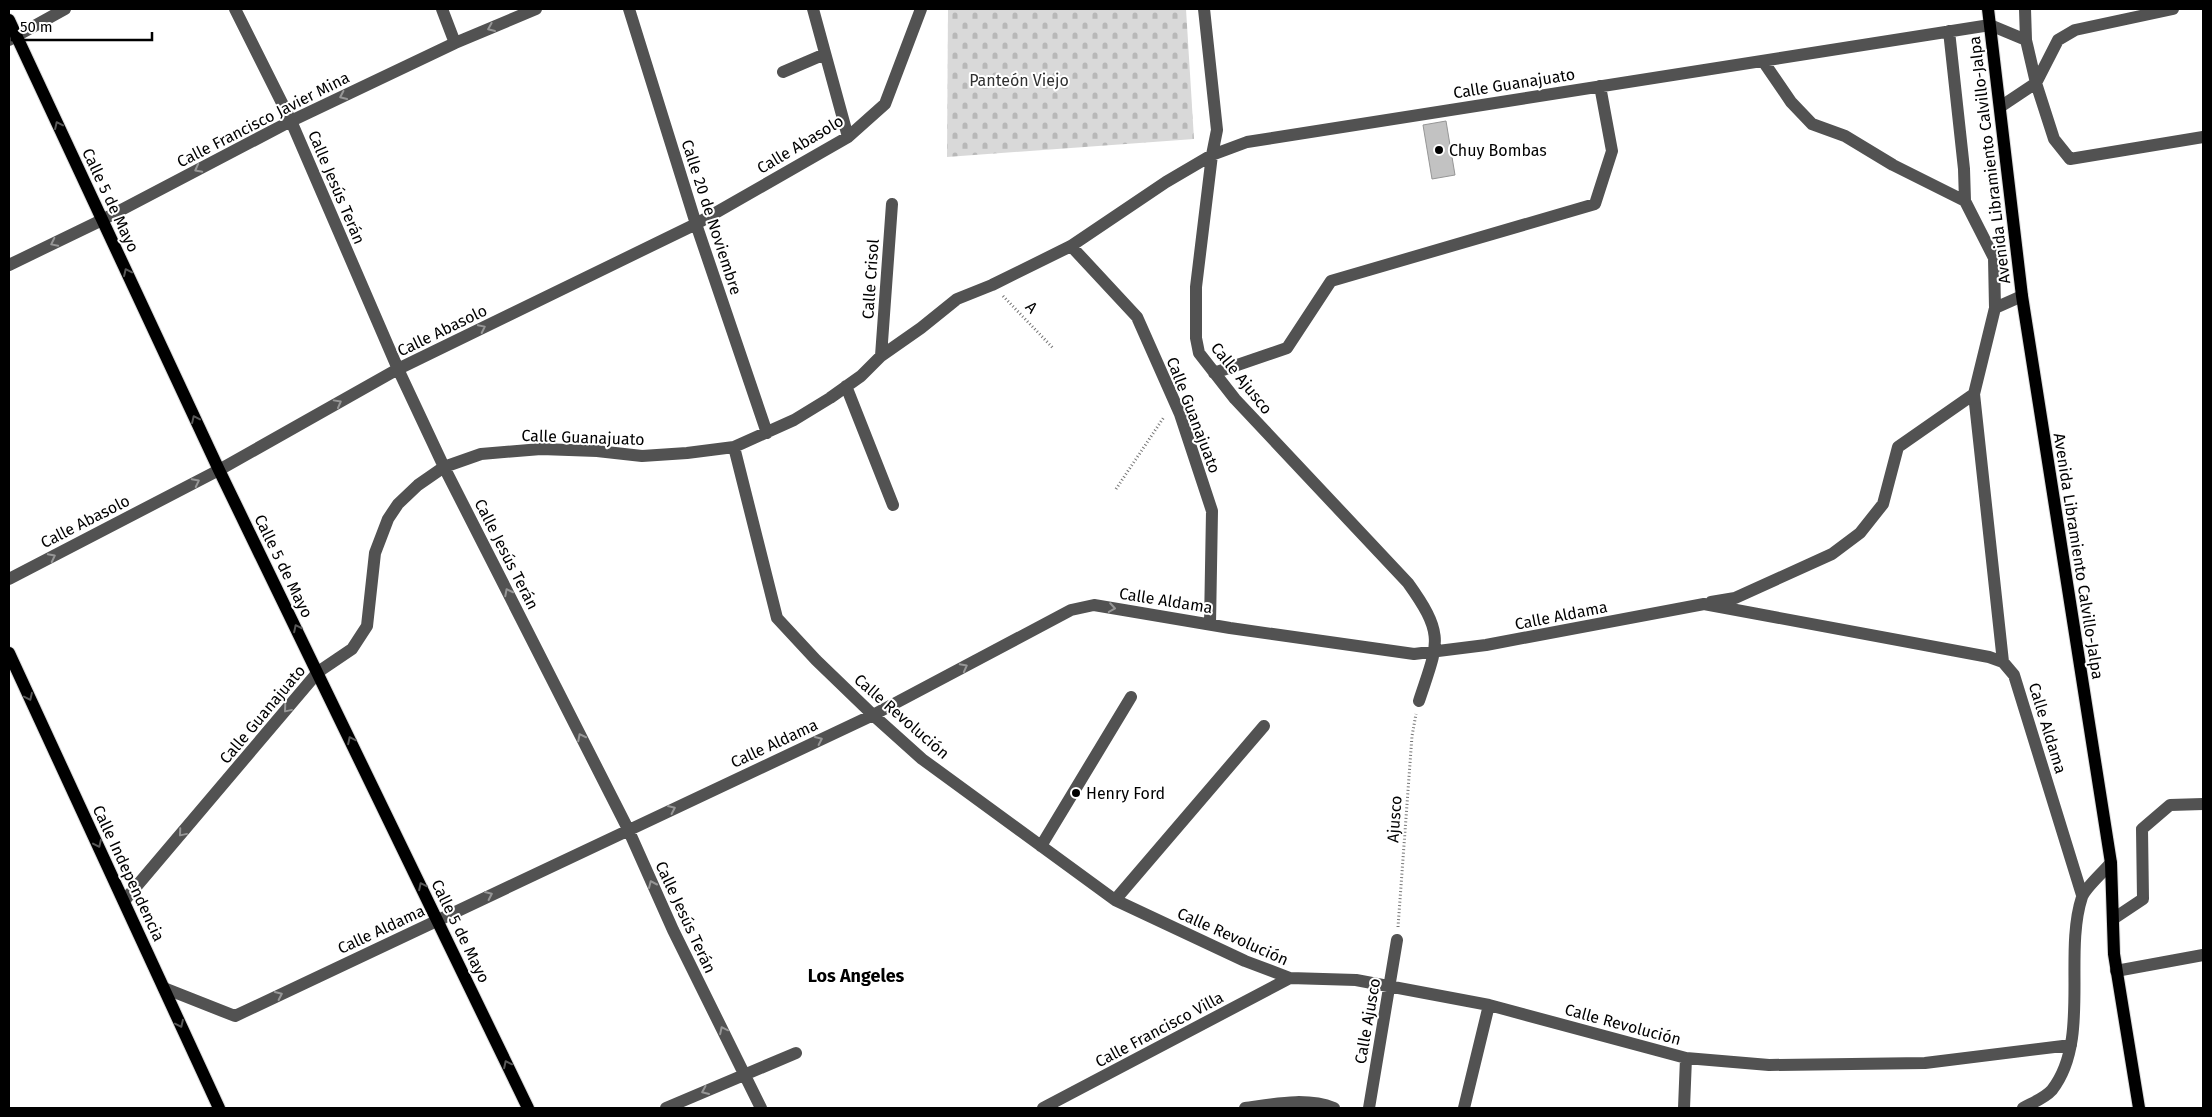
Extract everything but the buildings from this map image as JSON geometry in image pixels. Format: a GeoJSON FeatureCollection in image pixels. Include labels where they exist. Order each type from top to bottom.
{"type":"FeatureCollection","features":[{"type":"Feature","properties":{"kind":"main road","name":"Avenida Libramiento Calvillo-Jalpa"},"geometry":{"type":"LineString","coordinates":[[1988,9],[2022,296],[2111,863],[2116,971],[2139,1108]]}},
{"type":"Feature","properties":{"kind":"main road","name":"Calle 5 de Mayo"},"geometry":{"type":"LineString","coordinates":[[9,20],[12,38],[102,220],[219,470],[528,1108]]}},
{"type":"Feature","properties":{"kind":"main road","name":"Calle Independencia"},"geometry":{"type":"LineString","coordinates":[[9,652],[219,1108]]}},
{"type":"Feature","properties":{"kind":"street"},"geometry":{"type":"LineString","coordinates":[[12,38],[65,9]]}},
{"type":"Feature","properties":{"kind":"street","name":"Calle Jesús Terán"},"geometry":{"type":"LineString","coordinates":[[235,9],[291,121],[398,369],[444,467],[628,830],[674,930],[761,1108]]}},
{"type":"Feature","properties":{"kind":"street"},"geometry":{"type":"LineString","coordinates":[[442,9],[455,43]]}},
{"type":"Feature","properties":{"kind":"street","name":"Calle Francisco Javier Mina"},"geometry":{"type":"LineString","coordinates":[[9,264],[102,220],[291,121],[455,43],[536,9]]}},
{"type":"Feature","properties":{"kind":"street","name":"Calle 20 de Noviembre"},"geometry":{"type":"LineString","coordinates":[[629,9],[696,224],[767,433]]}},
{"type":"Feature","properties":{"kind":"street"},"geometry":{"type":"LineString","coordinates":[[813,9],[848,137]]}},
{"type":"Feature","properties":{"kind":"street","name":"Calle Abasolo"},"geometry":{"type":"LineString","coordinates":[[9,579],[219,470],[398,369],[696,224],[848,137],[885,104],[921,9]]}},
{"type":"Feature","properties":{"kind":"street","name":"Calle Ajusco"},"geometry":{"type":"LineString","coordinates":[[1204,9],[1217,130],[1212,155],[1196,286],[1196,338],[1199,353],[1235,399],[1408,583],[1426,609],[1435,632],[1435,652],[1419,701]]}},
{"type":"Feature","properties":{"kind":"street"},"geometry":{"type":"LineString","coordinates":[[2025,9],[2026,40],[2036,84],[2054,139],[2070,159],[2203,137]]}},
{"type":"Feature","properties":{"kind":"street"},"geometry":{"type":"LineString","coordinates":[[2000,107],[2036,84],[2058,40],[2075,30],[2173,9]]}},
{"type":"Feature","properties":{"kind":"street"},"geometry":{"type":"LineString","coordinates":[[1990,25],[2026,40]]}},
{"type":"Feature","properties":{"kind":"street","name":"Calle Guanajuato"},"geometry":{"type":"LineString","coordinates":[[124,901],[318,672],[352,649],[367,626],[375,553],[388,519],[398,504],[418,485],[444,467],[481,454],[541,449],[597,451],[642,456],[687,454],[734,447],[794,420],[846,386],[861,376],[881,356],[922,328],[957,299],[992,285],[1071,246],[1166,182],[1212,155],[1247,142],[1990,25]]}},
{"type":"Feature","properties":{"kind":"street"},"geometry":{"type":"LineString","coordinates":[[1949,31],[1964,169],[1965,201],[1994,258],[1995,308],[1974,394],[2003,662]]}},
{"type":"Feature","properties":{"kind":"street"},"geometry":{"type":"LineString","coordinates":[[783,72],[825,54]]}},
{"type":"Feature","properties":{"kind":"street"},"geometry":{"type":"LineString","coordinates":[[1762,60],[1791,102],[1812,124],[1844,136],[1893,165],[1965,201]]}},
{"type":"Feature","properties":{"kind":"street"},"geometry":{"type":"LineString","coordinates":[[1214,373],[1287,348],[1331,281],[1595,204],[1612,151],[1600,86]]}},
{"type":"Feature","properties":{"kind":"street","name":"Calle Crisol"},"geometry":{"type":"LineString","coordinates":[[881,356],[892,204]]}},
{"type":"Feature","properties":{"kind":"street","name":"Calle Guanajuato"},"geometry":{"type":"LineString","coordinates":[[1071,246],[1137,317],[1174,402],[1212,511],[1210,624]]}},
{"type":"Feature","properties":{"kind":"street"},"geometry":{"type":"LineString","coordinates":[[1995,308],[2022,296]]}},
{"type":"Feature","properties":{"kind":"street"},"geometry":{"type":"LineString","coordinates":[[846,386],[893,505]]}},
{"type":"Feature","properties":{"kind":"street"},"geometry":{"type":"LineString","coordinates":[[1704,604],[1735,598],[1806,566],[1832,554],[1860,533],[1883,504],[1898,447],[1974,394]]}},
{"type":"Feature","properties":{"kind":"street","name":"Calle Revolución"},"geometry":{"type":"LineString","coordinates":[[734,447],[777,618],[873,715],[922,759],[1115,900],[1245,961],[1290,978],[1356,980],[1489,1005],[1686,1058],[1768,1065],[1925,1063],[2071,1045]]}},
{"type":"Feature","properties":{"kind":"street","name":"Calle Aldama"},"geometry":{"type":"LineString","coordinates":[[164,988],[235,1016],[873,715],[1070,610],[1094,605],[1230,628],[1414,654],[1486,645],[1704,604],[1989,657],[2003,662],[2014,676],[2082,895]]}},
{"type":"Feature","properties":{"kind":"street"},"geometry":{"type":"LineString","coordinates":[[1041,846],[1131,697]]}},
{"type":"Feature","properties":{"kind":"street"},"geometry":{"type":"LineString","coordinates":[[1115,900],[1264,726]]}},
{"type":"Feature","properties":{"kind":"street"},"geometry":{"type":"LineString","coordinates":[[2113,919],[2143,899],[2142,830],[2170,805],[2203,804]]}},
{"type":"Feature","properties":{"kind":"street"},"geometry":{"type":"LineString","coordinates":[[2023,1108],[2051,1091],[2066,1067],[2071,1045],[2077,924],[2082,895],[2111,863]]}},
{"type":"Feature","properties":{"kind":"street","name":"Calle Ajusco"},"geometry":{"type":"LineString","coordinates":[[1369,1108],[1398,940]]}},
{"type":"Feature","properties":{"kind":"street"},"geometry":{"type":"LineString","coordinates":[[2116,971],[2203,955]]}},
{"type":"Feature","properties":{"kind":"street","name":"Calle Francisco Villa"},"geometry":{"type":"LineString","coordinates":[[1043,1108],[1290,978]]}},
{"type":"Feature","properties":{"kind":"street"},"geometry":{"type":"LineString","coordinates":[[1464,1108],[1489,1005]]}},
{"type":"Feature","properties":{"kind":"street"},"geometry":{"type":"LineString","coordinates":[[666,1108],[796,1053]]}},
{"type":"Feature","properties":{"kind":"street"},"geometry":{"type":"LineString","coordinates":[[1684,1108],[1686,1058]]}},
{"type":"Feature","properties":{"kind":"street"},"geometry":{"type":"LineString","coordinates":[[1245,1108],[1287,1102],[1324,1104],[1334,1108]]}},
{"type":"Feature","properties":{"kind":"path","name":"A"},"geometry":{"type":"LineString","coordinates":[[992,285],[1053,348]]}},
{"type":"Feature","properties":{"kind":"path"},"geometry":{"type":"LineString","coordinates":[[1116,490],[1174,402]]}},
{"type":"Feature","properties":{"kind":"path","name":"Ajusco"},"geometry":{"type":"LineString","coordinates":[[1398,940],[1412,736],[1419,701]]}},
{"type":"Feature","properties":{"kind":"green space","name":"Panteón Viejo"},"geometry":{"type":"Polygon","coordinates":[[[948,9],[1186,9],[1194,139],[947,157],[948,9]]]}},
{"type":"Feature","properties":{"kind":"place","name":"Chuy Bombas"},"geometry":{"type":"Point","coordinates":[1439,150]}},
{"type":"Feature","properties":{"kind":"place","name":"Henry Ford"},"geometry":{"type":"Point","coordinates":[1076,793]}},
{"type":"Feature","properties":{"kind":"district","name":"Los Angeles"},"geometry":{"type":"Point","coordinates":[856,976]}}]}
